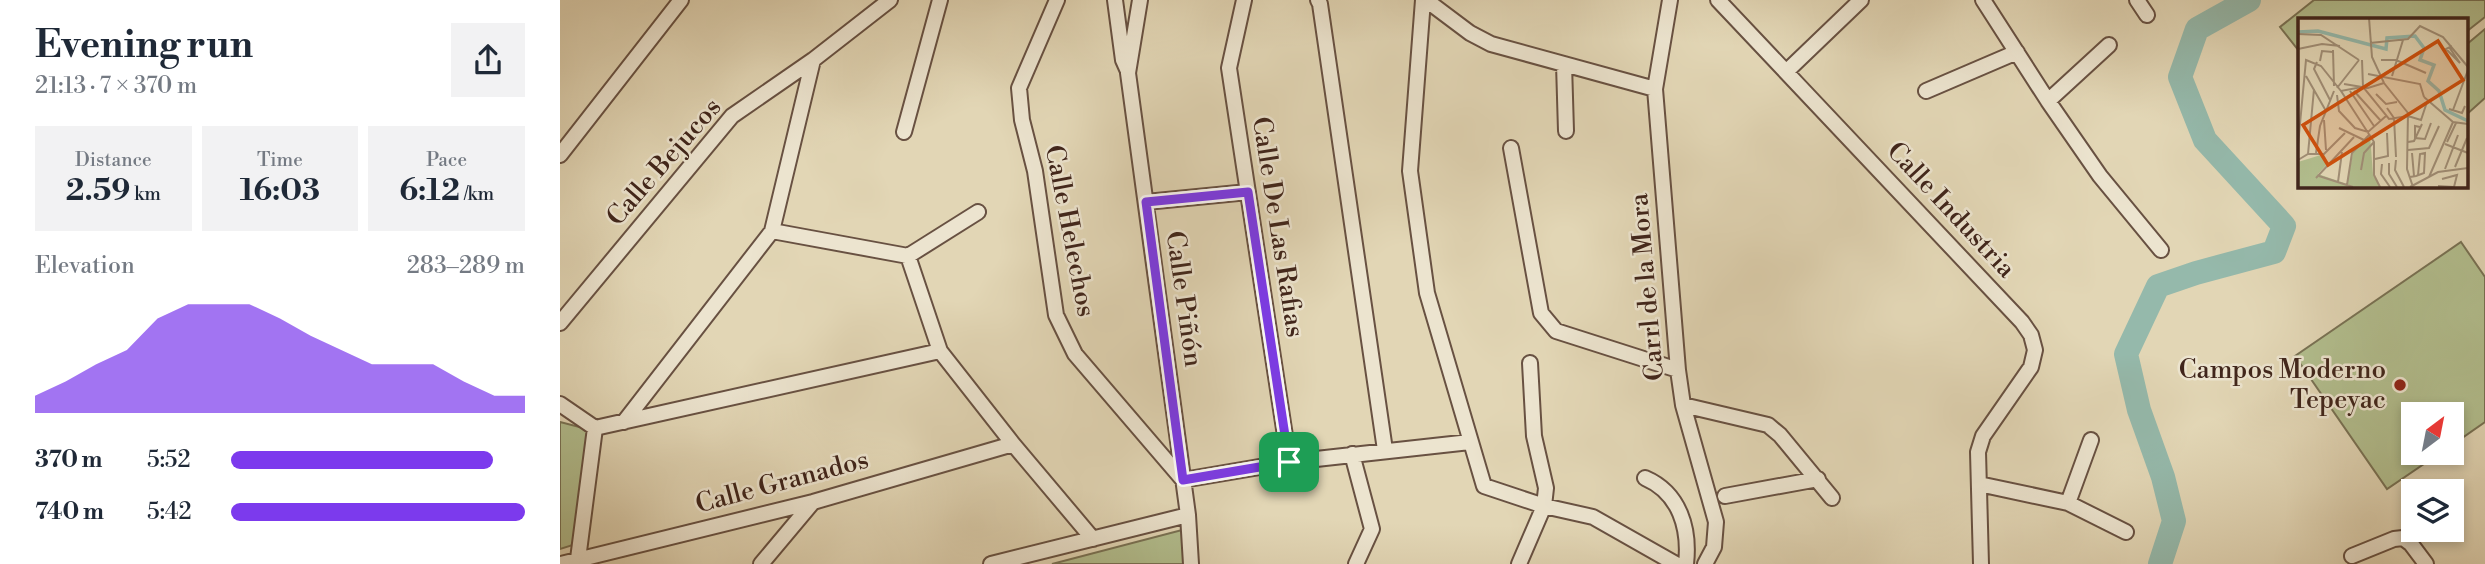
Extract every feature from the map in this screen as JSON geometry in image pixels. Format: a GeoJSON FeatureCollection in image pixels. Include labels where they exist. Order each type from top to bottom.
{"type":"FeatureCollection","features":[{"type":"Feature","properties":{"kind":"street"},"geometry":{"type":"LineString","coordinates":[[560,155],[681,0]]}},
{"type":"Feature","properties":{"kind":"street"},"geometry":{"type":"LineString","coordinates":[[904,132],[940,0]]}},
{"type":"Feature","properties":{"kind":"street","name":"Calle Helechos"},"geometry":{"type":"LineString","coordinates":[[1057,0],[1019,88],[1022,120],[1035,171],[1056,315],[1075,354],[1183,480]]}},
{"type":"Feature","properties":{"kind":"street"},"geometry":{"type":"LineString","coordinates":[[1115,0],[1128,73]]}},
{"type":"Feature","properties":{"kind":"street","name":"Calle Piñón"},"geometry":{"type":"LineString","coordinates":[[1140,0],[1128,73],[1188,515],[1191,564]]}},
{"type":"Feature","properties":{"kind":"street","name":"Calle De Las Rafias"},"geometry":{"type":"LineString","coordinates":[[1244,0],[1229,68],[1289,462]]}},
{"type":"Feature","properties":{"kind":"street"},"geometry":{"type":"LineString","coordinates":[[1318,0],[1321,4],[1385,450]]}},
{"type":"Feature","properties":{"kind":"street"},"geometry":{"type":"LineString","coordinates":[[1425,0],[1470,33],[1491,44],[1655,89]]}},
{"type":"Feature","properties":{"kind":"street"},"geometry":{"type":"LineString","coordinates":[[1425,0],[1410,171],[1427,293],[1484,486],[1544,506],[1593,517],[1676,564]]}},
{"type":"Feature","properties":{"kind":"street","name":"Carrl de la Mora"},"geometry":{"type":"LineString","coordinates":[[1670,0],[1655,89],[1678,370],[1683,405],[1716,522],[1714,547],[1705,564]]}},
{"type":"Feature","properties":{"kind":"street","name":"Calle Industria"},"geometry":{"type":"LineString","coordinates":[[1718,0],[2022,322],[2031,335],[2035,350],[2031,367],[1983,436],[1978,452],[1979,563]]}},
{"type":"Feature","properties":{"kind":"street"},"geometry":{"type":"LineString","coordinates":[[1787,72],[1861,0]]}},
{"type":"Feature","properties":{"kind":"street"},"geometry":{"type":"LineString","coordinates":[[1983,0],[2100,176],[2161,250]]}},
{"type":"Feature","properties":{"kind":"street"},"geometry":{"type":"LineString","coordinates":[[2137,0],[2147,15]]}},
{"type":"Feature","properties":{"kind":"street","name":"Calle Bejucos"},"geometry":{"type":"LineString","coordinates":[[560,323],[732,116],[813,61],[887,1]]}},
{"type":"Feature","properties":{"kind":"street"},"geometry":{"type":"LineString","coordinates":[[2048,101],[2109,45]]}},
{"type":"Feature","properties":{"kind":"street"},"geometry":{"type":"LineString","coordinates":[[1926,91],[2017,52]]}},
{"type":"Feature","properties":{"kind":"street"},"geometry":{"type":"LineString","coordinates":[[624,422],[772,231],[813,61]]}},
{"type":"Feature","properties":{"kind":"street"},"geometry":{"type":"LineString","coordinates":[[1564,64],[1566,131]]}},
{"type":"Feature","properties":{"kind":"street"},"geometry":{"type":"LineString","coordinates":[[1511,148],[1541,313],[1556,331],[1678,370]]}},
{"type":"Feature","properties":{"kind":"street"},"geometry":{"type":"LineString","coordinates":[[1146,202],[1248,192]]}},
{"type":"Feature","properties":{"kind":"street"},"geometry":{"type":"LineString","coordinates":[[772,231],[908,256],[978,212]]}},
{"type":"Feature","properties":{"kind":"street"},"geometry":{"type":"LineString","coordinates":[[908,256],[940,351],[1093,539]]}},
{"type":"Feature","properties":{"kind":"street"},"geometry":{"type":"LineString","coordinates":[[560,404],[596,428],[940,351]]}},
{"type":"Feature","properties":{"kind":"street"},"geometry":{"type":"LineString","coordinates":[[1519,564],[1544,506],[1546,488],[1534,436],[1530,363]]}},
{"type":"Feature","properties":{"kind":"street"},"geometry":{"type":"LineString","coordinates":[[1683,405],[1768,425],[1780,435],[1832,498]]}},
{"type":"Feature","properties":{"kind":"street"},"geometry":{"type":"LineString","coordinates":[[578,559],[596,428]]}},
{"type":"Feature","properties":{"kind":"street"},"geometry":{"type":"LineString","coordinates":[[2068,503],[2091,440]]}},
{"type":"Feature","properties":{"kind":"street"},"geometry":{"type":"LineString","coordinates":[[1183,480],[1289,462],[1470,442]]}},
{"type":"Feature","properties":{"kind":"street","name":"Calle Granados"},"geometry":{"type":"LineString","coordinates":[[561,564],[813,502],[1013,444]]}},
{"type":"Feature","properties":{"kind":"street"},"geometry":{"type":"LineString","coordinates":[[1352,454],[1371,529],[1356,564]]}},
{"type":"Feature","properties":{"kind":"street"},"geometry":{"type":"LineString","coordinates":[[1645,478],[1659,484],[1682,514],[1687,547],[1686,564]]}},
{"type":"Feature","properties":{"kind":"street"},"geometry":{"type":"LineString","coordinates":[[1725,496],[1818,480]]}},
{"type":"Feature","properties":{"kind":"street"},"geometry":{"type":"LineString","coordinates":[[1979,484],[2068,503],[2126,532]]}},
{"type":"Feature","properties":{"kind":"street"},"geometry":{"type":"LineString","coordinates":[[761,564],[813,502]]}},
{"type":"Feature","properties":{"kind":"street"},"geometry":{"type":"LineString","coordinates":[[991,564],[1188,515]]}},
{"type":"Feature","properties":{"kind":"street"},"geometry":{"type":"LineString","coordinates":[[2352,556],[2393,539],[2403,538],[2412,544],[2426,564]]}},
{"type":"Feature","properties":{"kind":"green space"},"geometry":{"type":"Polygon","coordinates":[[[2314,0],[2485,0],[2485,17],[2468,30],[2468,18],[2298,18],[2298,50],[2280,27],[2314,0]]]}},
{"type":"Feature","properties":{"kind":"green space"},"geometry":{"type":"Polygon","coordinates":[[[2485,29],[2485,98],[2468,113],[2468,43],[2485,29]]]}},
{"type":"Feature","properties":{"kind":"green space","name":"Campos Moderno Tepeyac"},"geometry":{"type":"Polygon","coordinates":[[[2461,242],[2485,277],[2485,422],[2464,437],[2464,402],[2401,402],[2401,466],[2421,466],[2387,489],[2295,356],[2461,242]]]}},
{"type":"Feature","properties":{"kind":"green space"},"geometry":{"type":"Polygon","coordinates":[[[560,422],[591,430],[576,544],[560,549],[560,422]]]}},
{"type":"Feature","properties":{"kind":"green space"},"geometry":{"type":"Polygon","coordinates":[[[1182,530],[1186,564],[1052,564],[1182,530]]]}},
{"type":"Feature","properties":{"kind":"waterway"},"geometry":{"type":"LineString","coordinates":[[2160,564],[2174,521],[2163,477],[2139,410],[2126,354],[2158,286],[2274,252],[2284,226],[2205,140],[2180,77],[2197,29],[2249,0]]}},
{"type":"Feature","properties":{"kind":"place","name":"Campos Moderno Tepeyac"},"geometry":{"type":"Point","coordinates":[2400,385]}},
{"type":"Feature","properties":{"kind":"route"},"geometry":{"type":"LineString","coordinates":[[1248,192],[1289,462],[1183,480],[1146,202],[1248,192]]}}]}
